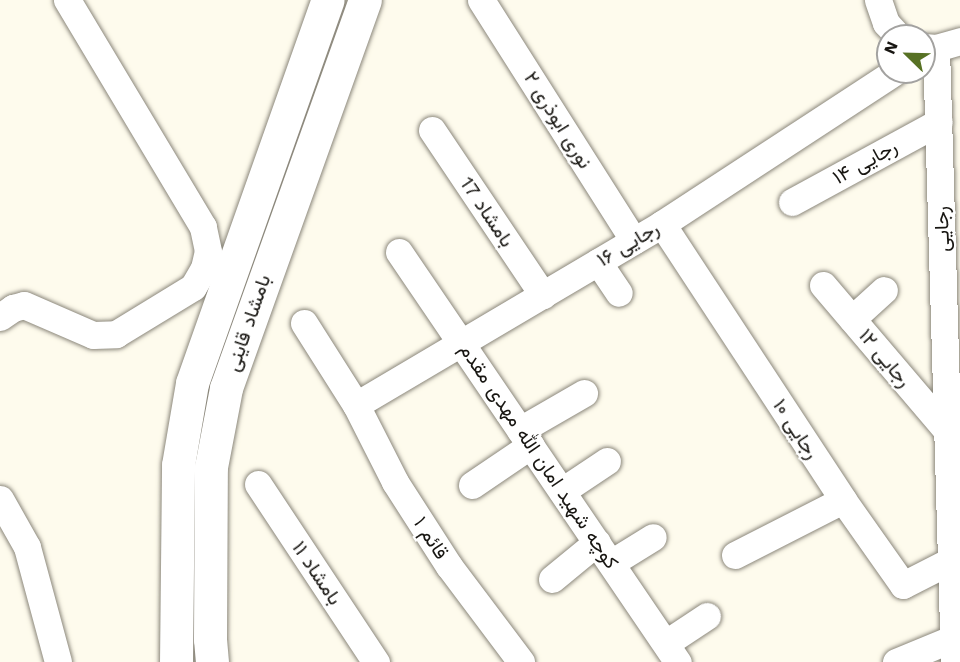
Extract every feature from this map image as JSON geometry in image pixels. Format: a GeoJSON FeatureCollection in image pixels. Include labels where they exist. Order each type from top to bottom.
{"type":"FeatureCollection","features":[{"type":"Feature","properties":{"kind":"main road","name":"بامشاد قاینی"},"geometry":{"type":"LineString","coordinates":[[176,662],[178,465],[192,383],[328,0]]}},
{"type":"Feature","properties":{"kind":"main road","name":"بامشاد قاینی"},"geometry":{"type":"LineString","coordinates":[[212,662],[211,468],[225,388],[365,0]]}},
{"type":"Feature","properties":{"kind":"street"},"geometry":{"type":"LineString","coordinates":[[0,317],[13,308],[24,305],[93,334],[116,334],[193,287],[204,268],[208,252],[203,227],[67,0]]}},
{"type":"Feature","properties":{"kind":"street","name":"نوری ابوذری ۲"},"geometry":{"type":"LineString","coordinates":[[482,0],[634,241]]}},
{"type":"Feature","properties":{"kind":"street"},"geometry":{"type":"LineString","coordinates":[[878,0],[887,24]]}},
{"type":"Feature","properties":{"kind":"street","name":"رجایی"},"geometry":{"type":"LineString","coordinates":[[946,49],[939,122],[953,332],[948,432],[954,650]]}},
{"type":"Feature","properties":{"kind":"street","name":"رجایی ۱۶"},"geometry":{"type":"LineString","coordinates":[[356,405],[662,224],[876,84]]}},
{"type":"Feature","properties":{"kind":"street","name":"رجایی ۱۴"},"geometry":{"type":"LineString","coordinates":[[792,202],[939,122]]}},
{"type":"Feature","properties":{"kind":"street","name":"بامشاد 17"},"geometry":{"type":"LineString","coordinates":[[432,130],[543,295]]}},
{"type":"Feature","properties":{"kind":"street","name":"رجایی ۱۰"},"geometry":{"type":"LineString","coordinates":[[662,224],[843,500],[903,585],[952,560]]}},
{"type":"Feature","properties":{"kind":"street","name":"کوچه شهید امان الله مهدی مقدم"},"geometry":{"type":"LineString","coordinates":[[399,252],[672,652]]}},
{"type":"Feature","properties":{"kind":"street"},"geometry":{"type":"LineString","coordinates":[[598,262],[619,292]]}},
{"type":"Feature","properties":{"kind":"street","name":"رجایی ۱۲"},"geometry":{"type":"LineString","coordinates":[[823,285],[948,432]]}},
{"type":"Feature","properties":{"kind":"street"},"geometry":{"type":"LineString","coordinates":[[852,319],[884,290]]}},
{"type":"Feature","properties":{"kind":"street","name":"قائم ۱"},"geometry":{"type":"LineString","coordinates":[[304,323],[356,405],[394,482],[449,566],[522,662]]}},
{"type":"Feature","properties":{"kind":"street"},"geometry":{"type":"LineString","coordinates":[[472,485],[525,438],[584,393]]}},
{"type":"Feature","properties":{"kind":"street"},"geometry":{"type":"LineString","coordinates":[[562,491],[607,460]]}},
{"type":"Feature","properties":{"kind":"street","name":"بامشاد ۱۱"},"geometry":{"type":"LineString","coordinates":[[258,484],[376,662]]}},
{"type":"Feature","properties":{"kind":"street"},"geometry":{"type":"LineString","coordinates":[[0,499],[27,548],[58,662]]}},
{"type":"Feature","properties":{"kind":"street"},"geometry":{"type":"LineString","coordinates":[[735,555],[843,500]]}},
{"type":"Feature","properties":{"kind":"street"},"geometry":{"type":"LineString","coordinates":[[552,579],[604,552],[653,537]]}},
{"type":"Feature","properties":{"kind":"street"},"geometry":{"type":"LineString","coordinates":[[672,652],[707,616]]}},
{"type":"Feature","properties":{"kind":"street"},"geometry":{"type":"LineString","coordinates":[[896,662],[954,650]]}}]}
